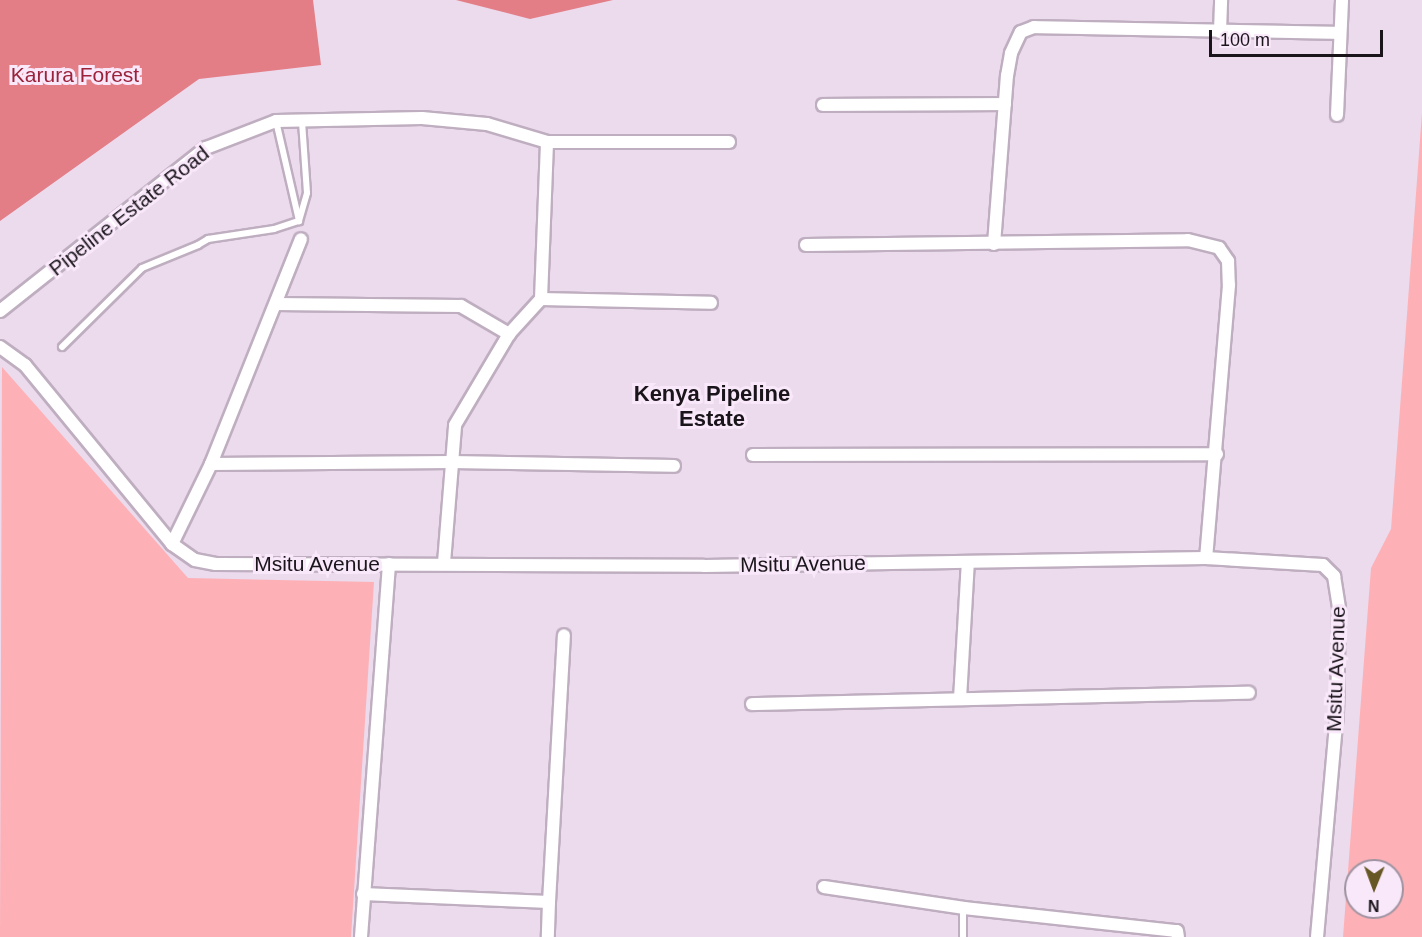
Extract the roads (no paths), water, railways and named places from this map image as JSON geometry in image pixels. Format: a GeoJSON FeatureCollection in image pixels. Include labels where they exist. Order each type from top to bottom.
{"type":"FeatureCollection","features":[{"type":"Feature","properties":{"kind":"street"},"geometry":{"type":"LineString","coordinates":[[1220,32],[1221,0]]}},
{"type":"Feature","properties":{"kind":"street"},"geometry":{"type":"LineString","coordinates":[[1337,115],[1342,0]]}},
{"type":"Feature","properties":{"kind":"street"},"geometry":{"type":"LineString","coordinates":[[994,244],[1011,53],[1021,32],[1034,27],[1339,33]]}},
{"type":"Feature","properties":{"kind":"street"},"geometry":{"type":"LineString","coordinates":[[823,105],[1005,104]]}},
{"type":"Feature","properties":{"kind":"street","name":"Pipeline Estate Road"},"geometry":{"type":"LineString","coordinates":[[0,311],[206,148],[276,121],[422,117],[488,124],[547,142],[729,142]]}},
{"type":"Feature","properties":{"kind":"street"},"geometry":{"type":"LineString","coordinates":[[444,563],[455,424],[509,334],[541,298],[547,142]]}},
{"type":"Feature","properties":{"kind":"street"},"geometry":{"type":"LineString","coordinates":[[172,544],[211,464],[300,239]]}},
{"type":"Feature","properties":{"kind":"street"},"geometry":{"type":"LineString","coordinates":[[806,245],[1188,240],[1219,248],[1228,261],[1229,285],[1217,454],[1206,558]]}},
{"type":"Feature","properties":{"kind":"street"},"geometry":{"type":"LineString","coordinates":[[541,298],[711,303]]}},
{"type":"Feature","properties":{"kind":"street"},"geometry":{"type":"LineString","coordinates":[[276,304],[461,306],[509,334]]}},
{"type":"Feature","properties":{"kind":"street","name":"Msitu Avenue"},"geometry":{"type":"LineString","coordinates":[[0,347],[25,364],[172,544],[195,560],[216,564],[444,563],[704,566],[1206,558],[1323,565],[1329,568],[1338,587],[1340,609],[1337,713],[1317,937]]}},
{"type":"Feature","properties":{"kind":"street"},"geometry":{"type":"LineString","coordinates":[[753,455],[1217,454]]}},
{"type":"Feature","properties":{"kind":"street"},"geometry":{"type":"LineString","coordinates":[[211,464],[452,462],[674,466]]}},
{"type":"Feature","properties":{"kind":"street"},"geometry":{"type":"LineString","coordinates":[[960,699],[968,562]]}},
{"type":"Feature","properties":{"kind":"street"},"geometry":{"type":"LineString","coordinates":[[361,937],[389,564]]}},
{"type":"Feature","properties":{"kind":"street"},"geometry":{"type":"LineString","coordinates":[[548,937],[564,635]]}},
{"type":"Feature","properties":{"kind":"street"},"geometry":{"type":"LineString","coordinates":[[752,704],[1249,693]]}},
{"type":"Feature","properties":{"kind":"street"},"geometry":{"type":"LineString","coordinates":[[824,887],[963,908],[1177,931],[1178,937]]}},
{"type":"Feature","properties":{"kind":"street"},"geometry":{"type":"LineString","coordinates":[[363,894],[549,902]]}},
{"type":"Feature","properties":{"kind":"lane"},"geometry":{"type":"LineString","coordinates":[[276,121],[298,221]]}},
{"type":"Feature","properties":{"kind":"lane"},"geometry":{"type":"LineString","coordinates":[[298,221],[307,193],[302,121]]}},
{"type":"Feature","properties":{"kind":"lane"},"geometry":{"type":"LineString","coordinates":[[62,348],[142,268],[198,246],[208,239],[274,229],[298,221]]}},
{"type":"Feature","properties":{"kind":"lane"},"geometry":{"type":"LineString","coordinates":[[963,908],[963,937]]}},
{"type":"Feature","properties":{"kind":"district","name":"Kenya Pipeline Estate"},"geometry":{"type":"Point","coordinates":[712,406]}},
{"type":"Feature","properties":{"kind":"park label","name":"Karura Forest"},"geometry":{"type":"Point","coordinates":[75,75]}}]}
